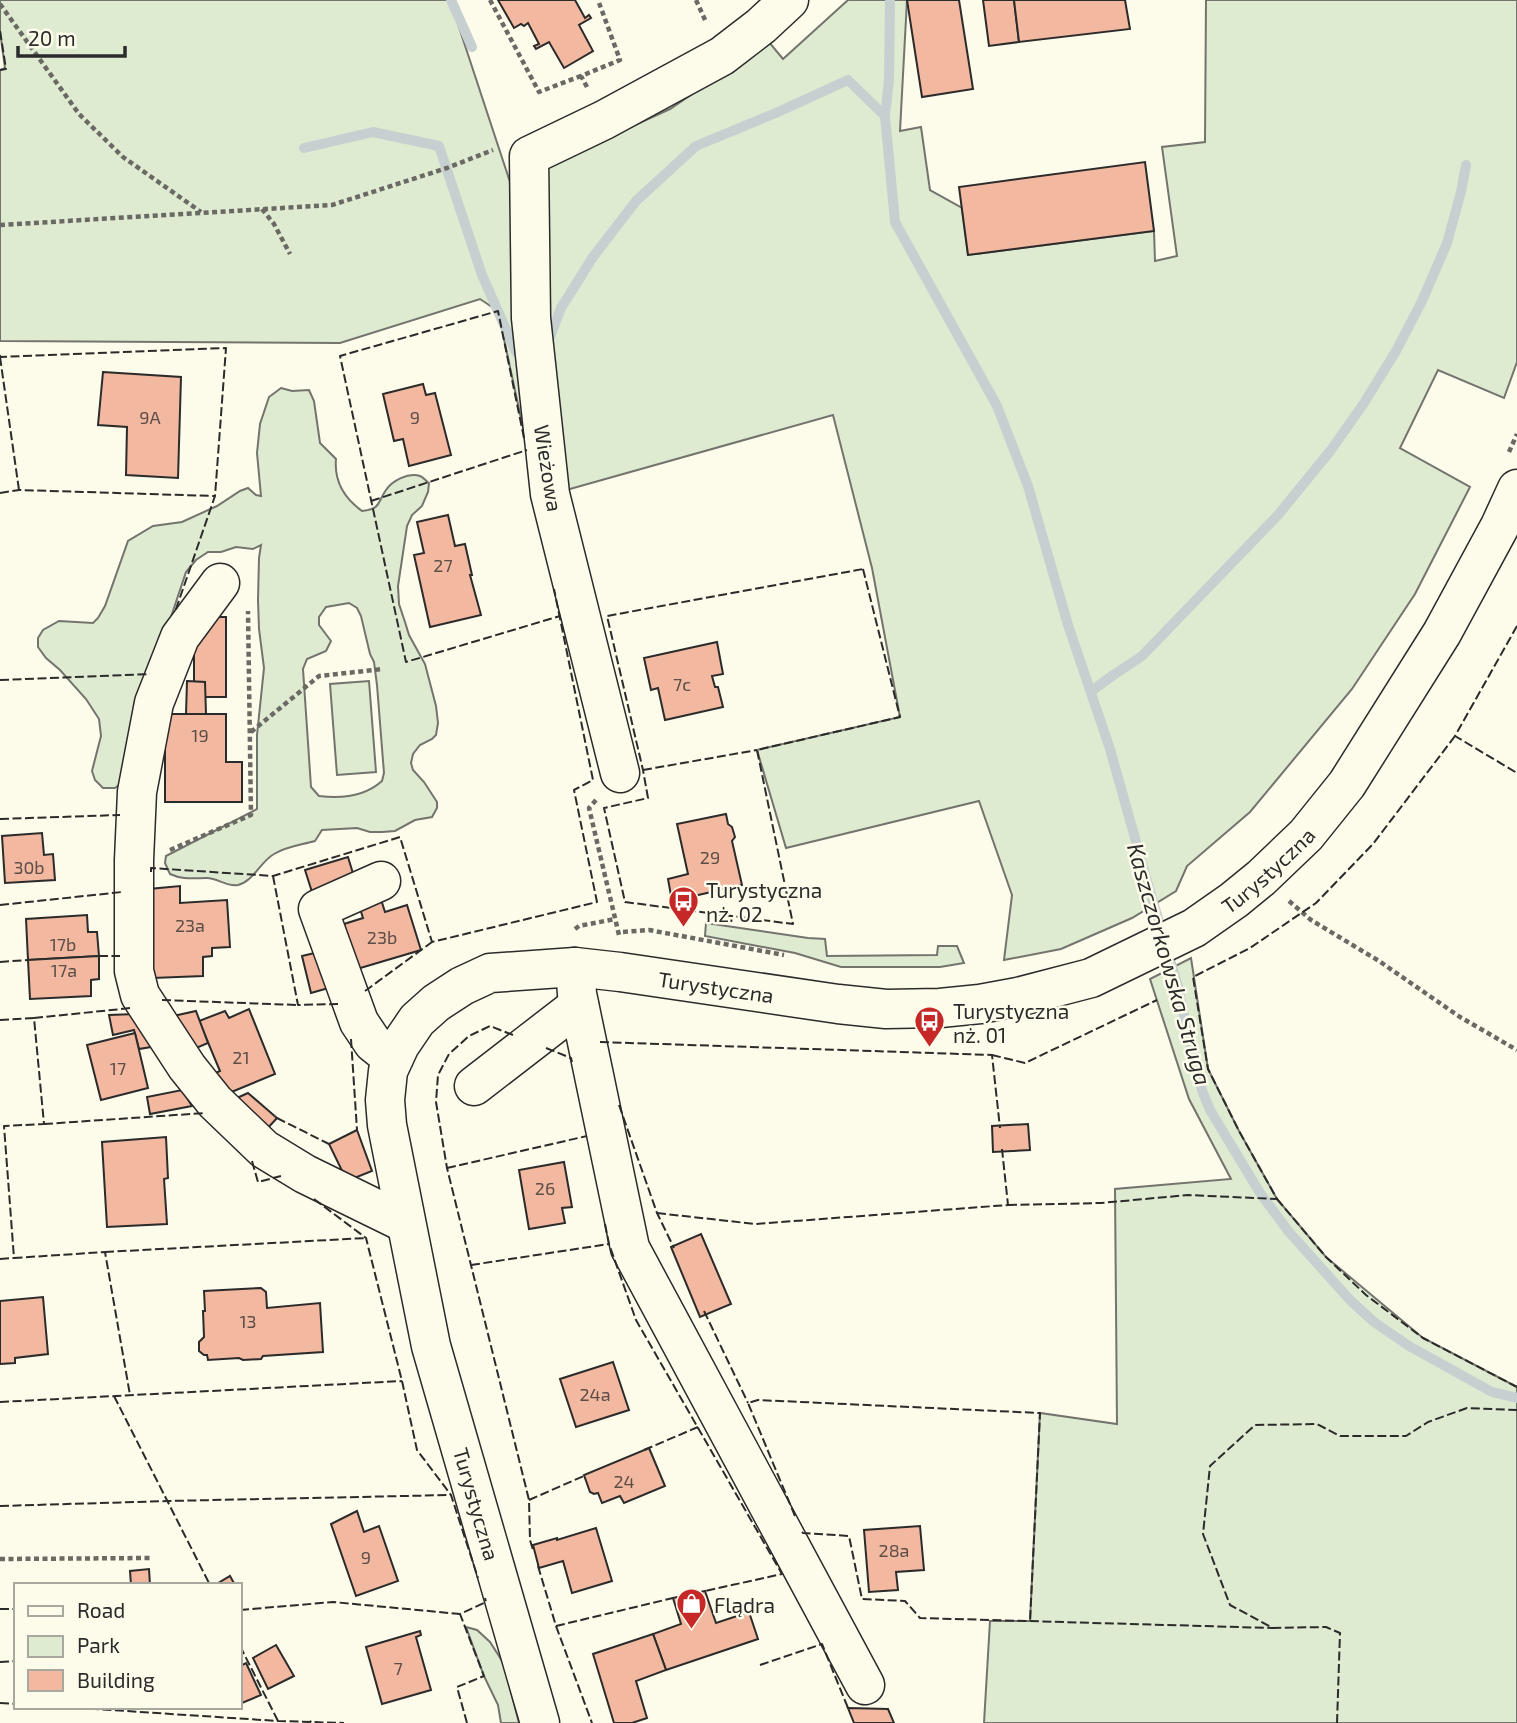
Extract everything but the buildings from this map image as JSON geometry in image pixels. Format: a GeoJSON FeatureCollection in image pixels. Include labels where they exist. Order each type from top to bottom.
{"type":"FeatureCollection","features":[{"type":"Feature","properties":{"kind":"street"},"geometry":{"type":"LineString","coordinates":[[516,151],[604,120],[722,56],[789,0]]}},
{"type":"Feature","properties":{"kind":"street","name":"Wieżowa"},"geometry":{"type":"LineString","coordinates":[[516,151],[536,382],[550,494],[620,773]]}},
{"type":"Feature","properties":{"kind":"street","name":"Turystyczna"},"geometry":{"type":"LineString","coordinates":[[540,1723],[431,1346],[387,1125],[388,1071],[400,1045],[417,1020],[461,986],[490,973],[575,967],[886,1009],[940,1008],[1018,998],[1091,978],[1204,921],[1261,878],[1306,835],[1347,784],[1442,633],[1517,489]]}},
{"type":"Feature","properties":{"kind":"street"},"geometry":{"type":"LineString","coordinates":[[220,583],[180,637],[154,703],[137,792],[134,971],[140,995],[187,1067],[215,1102],[264,1149],[305,1174],[405,1223]]}},
{"type":"Feature","properties":{"kind":"street"},"geometry":{"type":"LineString","coordinates":[[382,881],[318,909],[359,1022],[373,1043],[394,1057]]}},
{"type":"Feature","properties":{"kind":"street"},"geometry":{"type":"LineString","coordinates":[[575,967],[579,1005],[630,1248],[865,1685]]}},
{"type":"Feature","properties":{"kind":"street"},"geometry":{"type":"LineString","coordinates":[[474,1086],[579,1005]]}},
{"type":"Feature","properties":{"kind":"path"},"geometry":{"type":"LineString","coordinates":[[489,0],[539,92],[620,60],[598,0]]}},
{"type":"Feature","properties":{"kind":"path"},"geometry":{"type":"LineString","coordinates":[[0,4],[79,114],[123,156],[201,212]]}},
{"type":"Feature","properties":{"kind":"path"},"geometry":{"type":"LineString","coordinates":[[581,76],[604,120]]}},
{"type":"Feature","properties":{"kind":"path"},"geometry":{"type":"LineString","coordinates":[[0,225],[332,205],[447,168],[516,151]]}},
{"type":"Feature","properties":{"kind":"path"},"geometry":{"type":"LineString","coordinates":[[261,209],[274,224],[290,254]]}},
{"type":"Feature","properties":{"kind":"path"},"geometry":{"type":"LineString","coordinates":[[134,865],[251,815],[247,602],[239,592],[220,583]]}},
{"type":"Feature","properties":{"kind":"path"},"geometry":{"type":"LineString","coordinates":[[250,732],[319,676],[383,669]]}},
{"type":"Feature","properties":{"kind":"path"},"geometry":{"type":"LineString","coordinates":[[620,773],[589,808],[618,933],[620,972]]}},
{"type":"Feature","properties":{"kind":"path"},"geometry":{"type":"LineString","coordinates":[[1261,878],[1311,920],[1378,961],[1460,1017],[1517,1050]]}},
{"type":"Feature","properties":{"kind":"path"},"geometry":{"type":"LineString","coordinates":[[0,1559],[150,1558]]}},
{"type":"Feature","properties":{"kind":"green space"},"geometry":{"type":"Polygon","coordinates":[[[0,0],[450,0],[510,182],[670,109],[769,42],[783,59],[848,0],[907,0],[900,131],[921,127],[930,190],[962,208],[968,255],[1154,231],[1155,261],[1177,256],[1162,147],[1205,142],[1206,0],[1517,0],[1517,362],[1504,398],[1438,370],[1400,448],[1470,487],[1415,594],[1352,689],[1250,812],[1187,866],[1176,891],[1132,918],[1061,949],[1004,960],[1012,895],[979,801],[786,848],[757,750],[900,717],[872,568],[833,415],[538,498],[498,311],[480,299],[340,343],[0,341],[0,70],[5,68],[0,31],[0,0]]]}},
{"type":"Feature","properties":{"kind":"green space"},"geometry":{"type":"Polygon","coordinates":[[[281,388],[292,391],[309,390],[314,401],[320,443],[336,459],[337,475],[345,495],[362,511],[376,507],[389,487],[401,478],[415,475],[429,483],[422,506],[412,515],[407,526],[398,586],[399,604],[409,635],[425,664],[438,723],[436,735],[420,745],[413,754],[411,763],[413,770],[437,802],[437,808],[432,817],[415,820],[395,831],[370,832],[357,828],[322,830],[315,841],[279,851],[269,857],[248,880],[234,885],[211,878],[175,876],[170,874],[165,863],[166,856],[257,809],[257,735],[264,668],[258,600],[261,545],[253,549],[236,547],[221,552],[208,552],[196,560],[186,572],[123,782],[115,788],[103,788],[95,780],[92,771],[101,736],[99,719],[86,699],[46,658],[38,647],[38,638],[43,630],[59,621],[93,623],[98,618],[105,606],[128,541],[153,526],[182,522],[248,488],[261,496],[257,453],[260,424],[269,397],[281,388]],[[349,603],[326,607],[319,617],[319,625],[331,641],[326,651],[307,659],[303,669],[311,787],[319,796],[344,797],[360,794],[382,781],[384,773],[374,662],[357,608],[349,603]]]}},
{"type":"Feature","properties":{"kind":"green space"},"geometry":{"type":"Polygon","coordinates":[[[369,681],[376,772],[337,775],[330,684],[369,681]]]}},
{"type":"Feature","properties":{"kind":"green space"},"geometry":{"type":"Polygon","coordinates":[[[706,923],[825,939],[827,956],[937,955],[938,946],[957,946],[964,963],[940,967],[841,967],[795,953],[705,936],[706,923]]]}},
{"type":"Feature","properties":{"kind":"green space"},"geometry":{"type":"Polygon","coordinates":[[[1191,958],[1208,1069],[1277,1199],[1326,1257],[1423,1338],[1517,1387],[1517,1723],[984,1723],[990,1621],[1030,1621],[1040,1413],[1117,1424],[1115,1189],[1231,1179],[1189,1099],[1150,979],[1191,958]]]}},
{"type":"Feature","properties":{"kind":"green space"},"geometry":{"type":"Polygon","coordinates":[[[466,1627],[477,1630],[490,1642],[504,1664],[519,1723],[501,1723],[498,1705],[466,1627]]]}},
{"type":"Feature","properties":{"kind":"waterway"},"geometry":{"type":"LineString","coordinates":[[451,0],[472,47]]}},
{"type":"Feature","properties":{"kind":"waterway"},"geometry":{"type":"LineString","coordinates":[[885,116],[889,80],[890,0]]}},
{"type":"Feature","properties":{"kind":"waterway","name":"Kaszczorkowska Struga"},"geometry":{"type":"LineString","coordinates":[[544,342],[550,337],[561,308],[593,257],[636,201],[696,146],[848,80],[885,116],[897,226]]}},
{"type":"Feature","properties":{"kind":"waterway","name":"Kaszczorkowska Struga"},"geometry":{"type":"LineString","coordinates":[[304,148],[373,132],[439,146],[482,275],[516,352],[526,353]]}},
{"type":"Feature","properties":{"kind":"waterway"},"geometry":{"type":"LineString","coordinates":[[1091,692],[1142,656],[1278,515],[1331,450],[1396,351],[1422,301],[1447,243],[1466,165]]}},
{"type":"Feature","properties":{"kind":"waterway","name":"Kaszczorkowska Struga"},"geometry":{"type":"LineString","coordinates":[[895,222],[997,406],[1028,486],[1068,625],[1110,749],[1178,987],[1196,1071],[1210,1110],[1260,1193],[1289,1232],[1350,1300],[1374,1322],[1409,1346],[1492,1392],[1517,1398]]}},
{"type":"Feature","properties":{"kind":"fence"},"geometry":{"type":"LineString","coordinates":[[0,31],[6,69],[0,70]]}},
{"type":"Feature","properties":{"kind":"fence"},"geometry":{"type":"LineString","coordinates":[[524,438],[498,311],[340,356],[406,662],[560,616]]}},
{"type":"Feature","properties":{"kind":"fence"},"geometry":{"type":"LineString","coordinates":[[0,355],[226,348],[215,496],[175,612]]}},
{"type":"Feature","properties":{"kind":"fence"},"geometry":{"type":"LineString","coordinates":[[0,357],[19,490]]}},
{"type":"Feature","properties":{"kind":"fence"},"geometry":{"type":"LineString","coordinates":[[371,501],[527,450]]}},
{"type":"Feature","properties":{"kind":"fence"},"geometry":{"type":"LineString","coordinates":[[0,493],[19,490],[215,496]]}},
{"type":"Feature","properties":{"kind":"fence"},"geometry":{"type":"LineString","coordinates":[[863,569],[900,717],[757,750],[793,924],[625,902],[604,808],[648,798],[607,616],[863,569]]}},
{"type":"Feature","properties":{"kind":"fence"},"geometry":{"type":"LineString","coordinates":[[151,872],[151,868],[273,876],[400,837],[432,942],[597,902],[574,790],[593,780],[554,589]]}},
{"type":"Feature","properties":{"kind":"fence"},"geometry":{"type":"LineString","coordinates":[[1517,626],[1455,736],[1517,773]]}},
{"type":"Feature","properties":{"kind":"fence"},"geometry":{"type":"LineString","coordinates":[[0,680],[150,674]]}},
{"type":"Feature","properties":{"kind":"fence"},"geometry":{"type":"LineString","coordinates":[[1008,1205],[1101,1203],[1188,1195],[1277,1199],[1208,1069],[1193,977],[1250,948],[1316,903],[1373,844],[1455,736]]}},
{"type":"Feature","properties":{"kind":"fence"},"geometry":{"type":"LineString","coordinates":[[643,770],[757,750]]}},
{"type":"Feature","properties":{"kind":"fence"},"geometry":{"type":"LineString","coordinates":[[0,819],[120,815]]}},
{"type":"Feature","properties":{"kind":"fence"},"geometry":{"type":"LineString","coordinates":[[273,876],[298,1005],[338,1004]]}},
{"type":"Feature","properties":{"kind":"fence"},"geometry":{"type":"LineString","coordinates":[[0,905],[122,892]]}},
{"type":"Feature","properties":{"kind":"fence"},"geometry":{"type":"LineString","coordinates":[[365,991],[432,942]]}},
{"type":"Feature","properties":{"kind":"fence"},"geometry":{"type":"LineString","coordinates":[[99,956],[120,956]]}},
{"type":"Feature","properties":{"kind":"fence"},"geometry":{"type":"LineString","coordinates":[[0,962],[28,960]]}},
{"type":"Feature","properties":{"kind":"fence"},"geometry":{"type":"LineString","coordinates":[[162,1000],[298,1005]]}},
{"type":"Feature","properties":{"kind":"fence"},"geometry":{"type":"LineString","coordinates":[[992,1055],[1025,1063],[1157,1000]]}},
{"type":"Feature","properties":{"kind":"fence"},"geometry":{"type":"LineString","coordinates":[[34,1018],[131,1008]]}},
{"type":"Feature","properties":{"kind":"fence"},"geometry":{"type":"LineString","coordinates":[[0,1020],[34,1018],[44,1124],[4,1126],[14,1258],[105,1252],[130,1395]]}},
{"type":"Feature","properties":{"kind":"fence"},"geometry":{"type":"LineString","coordinates":[[513,1035],[490,1026],[469,1036],[449,1054],[438,1075],[436,1102],[447,1168],[529,1500],[530,1540],[533,1550]]}},
{"type":"Feature","properties":{"kind":"fence"},"geometry":{"type":"LineString","coordinates":[[351,1039],[357,1130]]}},
{"type":"Feature","properties":{"kind":"fence"},"geometry":{"type":"LineString","coordinates":[[600,1042],[992,1055],[1000,1128]]}},
{"type":"Feature","properties":{"kind":"fence"},"geometry":{"type":"LineString","coordinates":[[546,1048],[571,1058],[572,1062]]}},
{"type":"Feature","properties":{"kind":"fence"},"geometry":{"type":"LineString","coordinates":[[619,1105],[657,1213],[674,1248]]}},
{"type":"Feature","properties":{"kind":"fence"},"geometry":{"type":"LineString","coordinates":[[44,1124],[205,1113]]}},
{"type":"Feature","properties":{"kind":"fence"},"geometry":{"type":"LineString","coordinates":[[277,1118],[329,1144]]}},
{"type":"Feature","properties":{"kind":"fence"},"geometry":{"type":"LineString","coordinates":[[447,1168],[587,1136]]}},
{"type":"Feature","properties":{"kind":"fence"},"geometry":{"type":"LineString","coordinates":[[657,1213],[755,1224],[1008,1205],[1002,1149]]}},
{"type":"Feature","properties":{"kind":"fence"},"geometry":{"type":"LineString","coordinates":[[252,1161],[258,1182],[281,1176]]}},
{"type":"Feature","properties":{"kind":"fence"},"geometry":{"type":"LineString","coordinates":[[314,1199],[366,1238],[417,1450],[451,1495],[478,1578]]}},
{"type":"Feature","properties":{"kind":"fence"},"geometry":{"type":"LineString","coordinates":[[1277,1199],[1326,1257],[1366,1295],[1423,1338],[1517,1387]]}},
{"type":"Feature","properties":{"kind":"fence"},"geometry":{"type":"LineString","coordinates":[[605,1224],[609,1244],[636,1320],[782,1574],[705,1591]]}},
{"type":"Feature","properties":{"kind":"fence"},"geometry":{"type":"LineString","coordinates":[[105,1252],[366,1238]]}},
{"type":"Feature","properties":{"kind":"fence"},"geometry":{"type":"LineString","coordinates":[[471,1265],[609,1244]]}},
{"type":"Feature","properties":{"kind":"fence"},"geometry":{"type":"LineString","coordinates":[[0,1259],[14,1258]]}},
{"type":"Feature","properties":{"kind":"fence"},"geometry":{"type":"LineString","coordinates":[[704,1311],[748,1403]]}},
{"type":"Feature","properties":{"kind":"fence"},"geometry":{"type":"LineString","coordinates":[[0,1402],[402,1381]]}},
{"type":"Feature","properties":{"kind":"fence"},"geometry":{"type":"LineString","coordinates":[[114,1396],[209,1583]]}},
{"type":"Feature","properties":{"kind":"fence"},"geometry":{"type":"LineString","coordinates":[[795,1516],[748,1403],[758,1400],[1040,1413],[1030,1622]]}},
{"type":"Feature","properties":{"kind":"fence"},"geometry":{"type":"LineString","coordinates":[[1337,1723],[1340,1633],[1326,1627],[1273,1628],[1230,1605],[1203,1534],[1210,1466],[1255,1425],[1317,1424],[1340,1436],[1406,1436],[1428,1422],[1467,1408],[1517,1410]]}},
{"type":"Feature","properties":{"kind":"fence"},"geometry":{"type":"LineString","coordinates":[[644,1450],[698,1427]]}},
{"type":"Feature","properties":{"kind":"fence"},"geometry":{"type":"LineString","coordinates":[[529,1500],[586,1475]]}},
{"type":"Feature","properties":{"kind":"fence"},"geometry":{"type":"LineString","coordinates":[[0,1506],[451,1495]]}},
{"type":"Feature","properties":{"kind":"fence"},"geometry":{"type":"LineString","coordinates":[[802,1532],[849,1536],[862,1599],[905,1601],[920,1618],[1273,1628]]}},
{"type":"Feature","properties":{"kind":"fence"},"geometry":{"type":"LineString","coordinates":[[538,1566],[556,1626],[592,1723]]}},
{"type":"Feature","properties":{"kind":"fence"},"geometry":{"type":"LineString","coordinates":[[467,1723],[457,1687],[484,1676],[460,1614],[486,1602],[485,1598]]}},
{"type":"Feature","properties":{"kind":"fence"},"geometry":{"type":"LineString","coordinates":[[556,1626],[673,1598]]}},
{"type":"Feature","properties":{"kind":"fence"},"geometry":{"type":"LineString","coordinates":[[242,1610],[333,1602],[460,1614]]}},
{"type":"Feature","properties":{"kind":"fence"},"geometry":{"type":"LineString","coordinates":[[0,1609],[14,1609]]}},
{"type":"Feature","properties":{"kind":"fence"},"geometry":{"type":"LineString","coordinates":[[760,1665],[822,1644],[848,1708]]}},
{"type":"Feature","properties":{"kind":"fence"},"geometry":{"type":"LineString","coordinates":[[242,1650],[278,1721]]}},
{"type":"Feature","properties":{"kind":"fence"},"geometry":{"type":"LineString","coordinates":[[0,1662],[14,1661]]}},
{"type":"Feature","properties":{"kind":"fence"},"geometry":{"type":"LineString","coordinates":[[0,1703],[14,1704]]}},
{"type":"Feature","properties":{"kind":"fence"},"geometry":{"type":"LineString","coordinates":[[95,1709],[344,1723]]}},
{"type":"Feature","properties":{"kind":"place","name":"Turystyczna nż. 02"},"geometry":{"type":"Point","coordinates":[683,928]}},
{"type":"Feature","properties":{"kind":"place","name":"Turystyczna nż. 01"},"geometry":{"type":"Point","coordinates":[930,1049]}},
{"type":"Feature","properties":{"kind":"place","name":"Flądra"},"geometry":{"type":"Point","coordinates":[691,1631]}}]}
